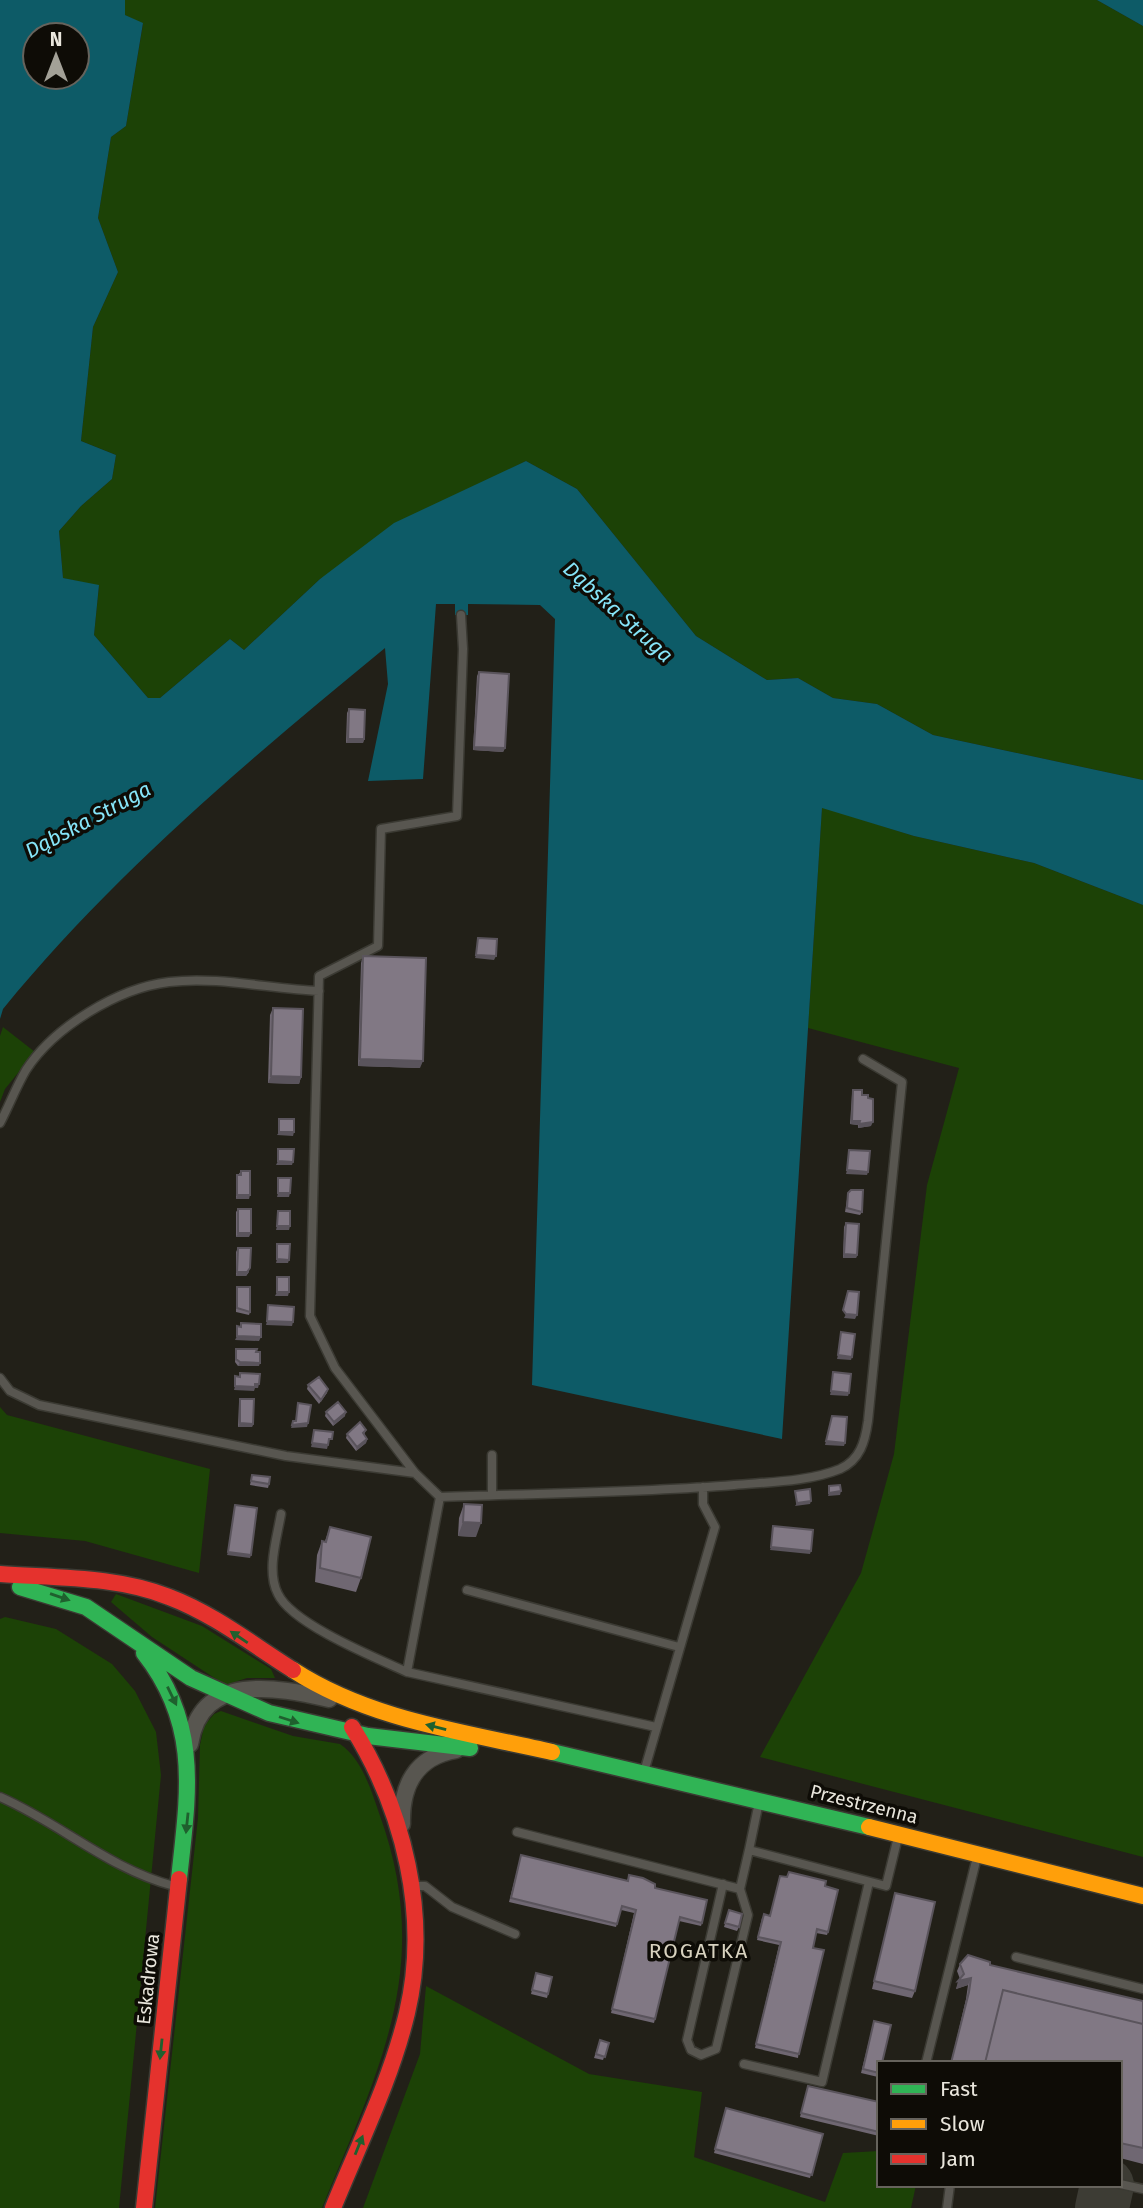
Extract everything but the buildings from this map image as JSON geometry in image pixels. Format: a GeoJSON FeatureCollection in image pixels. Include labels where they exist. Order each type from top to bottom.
{"type":"FeatureCollection","features":[{"type":"Feature","properties":{"kind":"street","name":"Eskadrowa"},"geometry":{"type":"LineString","coordinates":[[0,1574],[124,1584],[168,1596],[204,1613],[319,1688],[365,1707]]}},
{"type":"Feature","properties":{"kind":"street","name":"Eskadrowa"},"geometry":{"type":"LineString","coordinates":[[0,1583],[54,1594],[87,1608],[193,1679],[225,1696],[297,1723],[358,1735],[574,1759]]}},
{"type":"Feature","properties":{"kind":"street","name":"Eskadrowa"},"geometry":{"type":"LineString","coordinates":[[114,1624],[157,1668],[173,1694],[182,1716],[188,1755]]}},
{"type":"Feature","properties":{"kind":"street","name":"Eskadrowa"},"geometry":{"type":"LineString","coordinates":[[296,1674],[327,1698],[358,1735],[378,1769],[402,1844],[409,1886],[414,1956],[407,2013],[383,2085],[333,2208]]}},
{"type":"Feature","properties":{"kind":"street","name":"Eskadrowa"},"geometry":{"type":"LineString","coordinates":[[144,2208],[188,1810],[188,1755],[192,1728],[199,1715],[225,1696],[256,1687],[276,1687],[574,1759]]}},
{"type":"Feature","properties":{"kind":"street","name":"Eskadrowa"},"geometry":{"type":"LineString","coordinates":[[402,1844],[404,1790],[413,1773],[439,1753],[470,1748]]}},
{"type":"Feature","properties":{"kind":"street","name":"Przestrzenna"},"geometry":{"type":"LineString","coordinates":[[574,1759],[760,1800],[1143,1896]]}},
{"type":"Feature","properties":{"kind":"lane"},"geometry":{"type":"LineString","coordinates":[[461,615],[463,649],[457,816],[381,829],[378,946],[319,976],[310,1316],[335,1368],[415,1472],[440,1497],[703,1487],[775,1481],[840,1469],[855,1459],[864,1443],[902,1082],[863,1059]]}},
{"type":"Feature","properties":{"kind":"lane"},"geometry":{"type":"LineString","coordinates":[[0,1124],[26,1070],[48,1045],[80,1017],[124,994],[168,982],[221,982],[319,991]]}},
{"type":"Feature","properties":{"kind":"lane"},"geometry":{"type":"LineString","coordinates":[[0,1378],[10,1391],[40,1405],[286,1456],[415,1472]]}},
{"type":"Feature","properties":{"kind":"lane"},"geometry":{"type":"LineString","coordinates":[[492,1455],[492,1495]]}},
{"type":"Feature","properties":{"kind":"lane"},"geometry":{"type":"LineString","coordinates":[[644,1774],[715,1527],[704,1504],[703,1487]]}},
{"type":"Feature","properties":{"kind":"lane"},"geometry":{"type":"LineString","coordinates":[[407,1672],[440,1497]]}},
{"type":"Feature","properties":{"kind":"lane"},"geometry":{"type":"LineString","coordinates":[[281,1514],[272,1568],[278,1595],[301,1617],[340,1642],[407,1672],[656,1727]]}},
{"type":"Feature","properties":{"kind":"lane"},"geometry":{"type":"LineString","coordinates":[[467,1590],[679,1647]]}},
{"type":"Feature","properties":{"kind":"lane"},"geometry":{"type":"LineString","coordinates":[[0,1797],[18,1805],[91,1852],[180,1888]]}},
{"type":"Feature","properties":{"kind":"lane"},"geometry":{"type":"LineString","coordinates":[[723,1884],[687,2040],[691,2050],[701,2056],[716,2049],[746,1928],[748,1915],[740,1889],[760,1800]]}},
{"type":"Feature","properties":{"kind":"lane"},"geometry":{"type":"LineString","coordinates":[[517,1832],[740,1889]]}},
{"type":"Feature","properties":{"kind":"lane"},"geometry":{"type":"LineString","coordinates":[[749,1850],[886,1886],[898,1834]]}},
{"type":"Feature","properties":{"kind":"lane"},"geometry":{"type":"LineString","coordinates":[[926,2061],[977,1854]]}},
{"type":"Feature","properties":{"kind":"lane"},"geometry":{"type":"LineString","coordinates":[[744,2064],[822,2082],[869,1882]]}},
{"type":"Feature","properties":{"kind":"lane"},"geometry":{"type":"LineString","coordinates":[[409,1886],[425,1886],[452,1908],[515,1934]]}},
{"type":"Feature","properties":{"kind":"lane"},"geometry":{"type":"LineString","coordinates":[[1016,1957],[1143,1989]]}},
{"type":"Feature","properties":{"kind":"lane"},"geometry":{"type":"LineString","coordinates":[[1122,2184],[1143,2189]]}},
{"type":"Feature","properties":{"kind":"lane"},"geometry":{"type":"LineString","coordinates":[[947,2208],[950,2187]]}},
{"type":"Feature","properties":{"kind":"green space"},"geometry":{"type":"Polygon","coordinates":[[[125,0],[1097,0],[1143,26],[1143,780],[933,735],[877,704],[833,698],[798,678],[767,680],[696,636],[577,489],[526,461],[490,479],[320,579],[244,650],[230,639],[160,698],[148,698],[94,635],[99,586],[63,578],[59,531],[81,506],[112,479],[116,455],[81,441],[93,327],[118,272],[98,218],[111,137],[126,126],[143,24],[125,15],[125,0]]]}},
{"type":"Feature","properties":{"kind":"green space"},"geometry":{"type":"Polygon","coordinates":[[[822,807],[914,836],[1034,863],[1143,905],[1143,1857],[760,1757],[861,1573],[894,1454],[927,1185],[959,1068],[808,1028],[822,807]]]}},
{"type":"Feature","properties":{"kind":"green space"},"geometry":{"type":"Polygon","coordinates":[[[3,1027],[35,1052],[5,1089],[0,1102],[0,1036],[3,1027]]]}},
{"type":"Feature","properties":{"kind":"green space"},"geometry":{"type":"Polygon","coordinates":[[[0,1407],[7,1415],[210,1469],[199,1573],[85,1541],[0,1533],[0,1407]]]}},
{"type":"Feature","properties":{"kind":"green space"},"geometry":{"type":"Polygon","coordinates":[[[116,1594],[202,1626],[271,1669],[275,1678],[247,1678],[225,1685],[152,1637],[111,1602],[116,1594]]]}},
{"type":"Feature","properties":{"kind":"green space"},"geometry":{"type":"Polygon","coordinates":[[[5,1617],[56,1629],[112,1664],[135,1691],[156,1732],[161,1775],[119,2208],[0,2208],[0,1619],[5,1617]]]}},
{"type":"Feature","properties":{"kind":"green space"},"geometry":{"type":"Polygon","coordinates":[[[221,1711],[293,1736],[340,1744],[347,1750],[369,1784],[395,1868],[402,1920],[401,1968],[393,2015],[363,2109],[322,2208],[155,2208],[198,1818],[200,1745],[204,1726],[214,1714],[221,1711]]]}},
{"type":"Feature","properties":{"kind":"green space"},"geometry":{"type":"Polygon","coordinates":[[[426,1986],[589,2074],[702,2092],[694,2157],[825,2202],[843,2153],[877,2151],[877,2187],[916,2187],[911,2208],[363,2208],[420,2054],[426,1986]]]}},
{"type":"Feature","properties":{"kind":"water","name":"Dąbska Struga"},"geometry":{"type":"Polygon","coordinates":[[[0,0],[125,0],[125,15],[143,23],[126,126],[111,137],[98,218],[118,272],[93,327],[81,441],[116,455],[112,479],[81,506],[59,531],[63,578],[99,585],[94,635],[148,698],[160,698],[230,639],[244,650],[320,579],[394,523],[526,461],[577,489],[696,636],[767,680],[798,678],[833,698],[877,704],[933,735],[1143,780],[1143,905],[1034,863],[914,836],[822,808],[782,1439],[532,1385],[555,619],[540,605],[468,604],[468,615],[455,615],[455,604],[436,604],[423,779],[368,781],[388,684],[385,648],[234,775],[137,864],[46,959],[3,1009],[0,1019],[0,0]]]}},
{"type":"Feature","properties":{"kind":"water"},"geometry":{"type":"Polygon","coordinates":[[[1097,0],[1143,0],[1143,26],[1097,0]]]}},
{"type":"Feature","properties":{"kind":"taxiway"},"geometry":{"type":"LineString","coordinates":[[1102,2208],[1107,2187]]}},
{"type":"Feature","properties":{"kind":"traffic: fast"},"geometry":{"type":"LineString","coordinates":[[20,1587],[86,1607],[191,1678],[269,1713],[368,1736],[470,1748]]}},
{"type":"Feature","properties":{"kind":"traffic: fast"},"geometry":{"type":"LineString","coordinates":[[144,1653],[162,1680],[175,1707],[182,1734],[187,1789],[179,1879]]}},
{"type":"Feature","properties":{"kind":"traffic: fast"},"geometry":{"type":"LineString","coordinates":[[552,1752],[869,1827]]}},
{"type":"Feature","properties":{"kind":"traffic: slow"},"geometry":{"type":"LineString","coordinates":[[293,1670],[323,1687],[386,1713],[552,1752]]}},
{"type":"Feature","properties":{"kind":"traffic: slow"},"geometry":{"type":"LineString","coordinates":[[869,1827],[1143,1896]]}},
{"type":"Feature","properties":{"kind":"traffic: jam"},"geometry":{"type":"LineString","coordinates":[[0,1574],[86,1579],[149,1590],[202,1612],[293,1670]]}},
{"type":"Feature","properties":{"kind":"traffic: jam"},"geometry":{"type":"LineString","coordinates":[[333,2208],[383,2087],[400,2038],[413,1976],[415,1939],[408,1865],[398,1828],[386,1793],[352,1727]]}},
{"type":"Feature","properties":{"kind":"traffic: jam"},"geometry":{"type":"LineString","coordinates":[[144,2208],[179,1879]]}},
{"type":"Feature","properties":{"kind":"district","name":"ROGATKA"},"geometry":{"type":"Point","coordinates":[699,1951]}}]}
